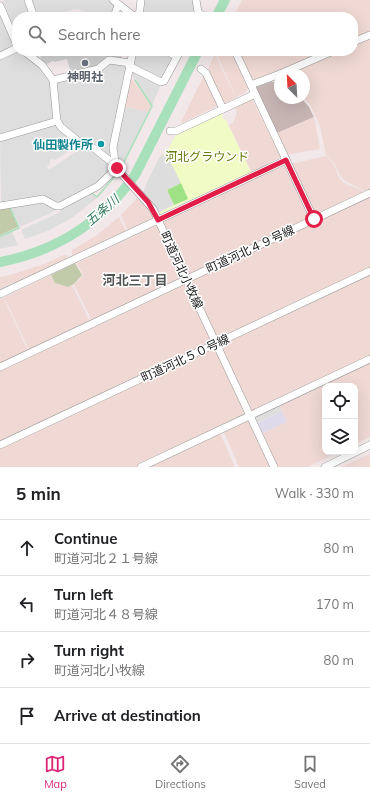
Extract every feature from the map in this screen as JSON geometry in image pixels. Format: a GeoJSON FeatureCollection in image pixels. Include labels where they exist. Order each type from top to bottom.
{"type":"FeatureCollection","features":[{"type":"Feature","properties":{"kind":"street"},"geometry":{"type":"LineString","coordinates":[[28,0],[32,12]]}},
{"type":"Feature","properties":{"kind":"street"},"geometry":{"type":"LineString","coordinates":[[140,12],[141,0]]}},
{"type":"Feature","properties":{"kind":"street"},"geometry":{"type":"LineString","coordinates":[[196,0],[196,12]]}},
{"type":"Feature","properties":{"kind":"street"},"geometry":{"type":"LineString","coordinates":[[115,12],[116,2]]}},
{"type":"Feature","properties":{"kind":"street"},"geometry":{"type":"LineString","coordinates":[[116,2],[129,12]]}},
{"type":"Feature","properties":{"kind":"street"},"geometry":{"type":"LineString","coordinates":[[0,6],[12,34]]}},
{"type":"Feature","properties":{"kind":"street"},"geometry":{"type":"LineString","coordinates":[[358,40],[370,35]]}},
{"type":"Feature","properties":{"kind":"street"},"geometry":{"type":"LineString","coordinates":[[0,56],[12,50]]}},
{"type":"Feature","properties":{"kind":"street"},"geometry":{"type":"LineString","coordinates":[[0,138],[57,120],[52,80],[42,65],[30,56]]}},
{"type":"Feature","properties":{"kind":"street"},"geometry":{"type":"LineString","coordinates":[[0,206],[43,199],[56,206],[60,206],[98,186],[116,165],[113,148],[131,56]]}},
{"type":"Feature","properties":{"kind":"street"},"geometry":{"type":"LineString","coordinates":[[52,80],[98,69],[109,60],[130,65],[161,82],[164,81],[177,56]]}},
{"type":"Feature","properties":{"kind":"street"},"geometry":{"type":"LineString","coordinates":[[237,56],[314,219]]}},
{"type":"Feature","properties":{"kind":"street"},"geometry":{"type":"LineString","coordinates":[[294,68],[321,56]]}},
{"type":"Feature","properties":{"kind":"street"},"geometry":{"type":"LineString","coordinates":[[200,69],[206,73],[223,109]]}},
{"type":"Feature","properties":{"kind":"street"},"geometry":{"type":"LineString","coordinates":[[251,85],[274,76]]}},
{"type":"Feature","properties":{"kind":"street"},"geometry":{"type":"LineString","coordinates":[[170,131],[176,131],[255,94]]}},
{"type":"Feature","properties":{"kind":"street","name":"町道河北小牧線"},"geometry":{"type":"LineString","coordinates":[[57,120],[61,127],[78,141],[95,149],[116,165],[122,174],[151,206],[274,467]]}},
{"type":"Feature","properties":{"kind":"street"},"geometry":{"type":"LineString","coordinates":[[0,294],[286,160]]}},
{"type":"Feature","properties":{"kind":"street","name":"町道河北４９号線"},"geometry":{"type":"LineString","coordinates":[[0,367],[370,193]]}},
{"type":"Feature","properties":{"kind":"street","name":"町道河北５０号線"},"geometry":{"type":"LineString","coordinates":[[0,445],[217,345],[370,271]]}},
{"type":"Feature","properties":{"kind":"street"},"geometry":{"type":"LineString","coordinates":[[0,449],[217,345],[370,276]]}},
{"type":"Feature","properties":{"kind":"street"},"geometry":{"type":"LineString","coordinates":[[141,467],[370,359]]}},
{"type":"Feature","properties":{"kind":"street"},"geometry":{"type":"LineString","coordinates":[[325,467],[370,445]]}},
{"type":"Feature","properties":{"kind":"shaded area"},"geometry":{"type":"Polygon","coordinates":[[[6,0],[27,0],[31,12],[12,12],[12,30],[1,2],[6,0]]]}},
{"type":"Feature","properties":{"kind":"shaded area"},"geometry":{"type":"Polygon","coordinates":[[[30,0],[110,0],[116,5],[114,12],[85,12],[79,9],[74,9],[66,12],[34,12],[30,0]]]}},
{"type":"Feature","properties":{"kind":"shaded area"},"geometry":{"type":"Polygon","coordinates":[[[143,0],[194,0],[193,12],[142,12],[143,0]]]}},
{"type":"Feature","properties":{"kind":"shaded area"},"geometry":{"type":"Polygon","coordinates":[[[242,0],[370,0],[370,191],[367,192],[345,181],[341,177],[334,163],[326,155],[320,126],[309,104],[310,68],[274,68],[274,80],[254,86],[239,56],[358,56],[358,12],[236,12],[242,0]]]}},
{"type":"Feature","properties":{"kind":"shaded area"},"geometry":{"type":"Polygon","coordinates":[[[0,10],[12,40],[12,48],[0,53],[0,10]]]}},
{"type":"Feature","properties":{"kind":"shaded area"},"geometry":{"type":"Polygon","coordinates":[[[12,53],[12,56],[27,56],[36,62],[50,80],[55,119],[0,136],[0,57],[12,53]]]}},
{"type":"Feature","properties":{"kind":"shaded area","name":"神明社"},"geometry":{"type":"Polygon","coordinates":[[[41,56],[121,56],[121,60],[71,74],[67,59],[55,62],[53,61],[47,64],[41,59],[41,56]]]}},
{"type":"Feature","properties":{"kind":"shaded area"},"geometry":{"type":"Polygon","coordinates":[[[134,56],[172,56],[174,59],[163,78],[160,80],[133,66],[134,56]]]}},
{"type":"Feature","properties":{"kind":"shaded area"},"geometry":{"type":"Polygon","coordinates":[[[214,56],[216,56],[236,98],[222,104],[207,71],[214,56]]]}},
{"type":"Feature","properties":{"kind":"shaded area"},"geometry":{"type":"Polygon","coordinates":[[[217,56],[233,56],[248,88],[245,93],[236,97],[217,56]]]}},
{"type":"Feature","properties":{"kind":"shaded area"},"geometry":{"type":"Polygon","coordinates":[[[110,61],[127,65],[111,157],[80,140],[59,121],[56,81],[110,61]]]}},
{"type":"Feature","properties":{"kind":"shaded area"},"geometry":{"type":"Polygon","coordinates":[[[133,71],[161,85],[152,105],[132,76],[133,71]]]}},
{"type":"Feature","properties":{"kind":"shaded area"},"geometry":{"type":"Polygon","coordinates":[[[204,75],[219,105],[182,123],[181,122],[204,75]]]}},
{"type":"Feature","properties":{"kind":"shaded area"},"geometry":{"type":"Polygon","coordinates":[[[129,76],[151,106],[148,112],[123,106],[129,76]]]}},
{"type":"Feature","properties":{"kind":"shaded area"},"geometry":{"type":"Polygon","coordinates":[[[274,82],[274,104],[306,104],[314,117],[275,134],[254,88],[274,82]]]}},
{"type":"Feature","properties":{"kind":"shaded area"},"geometry":{"type":"Polygon","coordinates":[[[252,99],[281,157],[251,172],[229,125],[233,123],[237,112],[235,108],[252,99]]]}},
{"type":"Feature","properties":{"kind":"shaded area"},"geometry":{"type":"Polygon","coordinates":[[[123,106],[148,112],[121,168],[116,157],[115,149],[123,106]]]}},
{"type":"Feature","properties":{"kind":"shaded area"},"geometry":{"type":"Polygon","coordinates":[[[314,117],[320,149],[285,155],[275,134],[314,117]]]}},
{"type":"Feature","properties":{"kind":"shaded area"},"geometry":{"type":"Polygon","coordinates":[[[55,122],[77,141],[77,145],[56,160],[52,159],[47,166],[49,170],[85,146],[111,164],[113,168],[97,185],[58,205],[43,197],[1,204],[0,140],[55,122]]]}},
{"type":"Feature","properties":{"kind":"shaded area"},"geometry":{"type":"Polygon","coordinates":[[[166,153],[181,183],[167,190],[174,205],[158,213],[143,192],[160,156],[166,153]]]}},
{"type":"Feature","properties":{"kind":"shaded area"},"geometry":{"type":"Polygon","coordinates":[[[326,156],[333,163],[337,174],[344,183],[363,191],[363,193],[316,215],[314,214],[290,164],[326,156]]]}},
{"type":"Feature","properties":{"kind":"shaded area"},"geometry":{"type":"Polygon","coordinates":[[[284,165],[309,217],[308,219],[188,275],[163,224],[164,222],[284,165]]]}},
{"type":"Feature","properties":{"kind":"shaded area"},"geometry":{"type":"Polygon","coordinates":[[[92,193],[97,198],[73,217],[48,231],[25,239],[21,230],[60,212],[61,209],[92,193]]]}},
{"type":"Feature","properties":{"kind":"shaded area"},"geometry":{"type":"Polygon","coordinates":[[[370,195],[370,357],[138,467],[0,467],[0,369],[370,195]]]}},
{"type":"Feature","properties":{"kind":"shaded area"},"geometry":{"type":"Polygon","coordinates":[[[138,197],[153,217],[152,219],[128,231],[121,215],[138,197]]]}},
{"type":"Feature","properties":{"kind":"shaded area"},"geometry":{"type":"Polygon","coordinates":[[[42,203],[55,209],[55,211],[20,227],[11,207],[42,203]]]}},
{"type":"Feature","properties":{"kind":"shaded area"},"geometry":{"type":"Polygon","coordinates":[[[119,217],[126,231],[72,256],[72,250],[97,235],[119,217]]]}},
{"type":"Feature","properties":{"kind":"shaded area"},"geometry":{"type":"Polygon","coordinates":[[[155,226],[158,227],[181,279],[92,321],[74,285],[83,275],[77,263],[155,226]]]}},
{"type":"Feature","properties":{"kind":"shaded area"},"geometry":{"type":"Polygon","coordinates":[[[12,231],[18,245],[0,249],[0,236],[12,231]]]}},
{"type":"Feature","properties":{"kind":"shaded area"},"geometry":{"type":"Polygon","coordinates":[[[67,255],[68,259],[15,284],[14,282],[0,289],[0,277],[44,264],[67,255]]]}},
{"type":"Feature","properties":{"kind":"shaded area"},"geometry":{"type":"Polygon","coordinates":[[[51,275],[55,283],[68,287],[72,285],[90,322],[29,350],[4,297],[51,275]]]}},
{"type":"Feature","properties":{"kind":"shaded area"},"geometry":{"type":"Polygon","coordinates":[[[3,297],[28,351],[0,364],[0,299],[3,297]]]}},
{"type":"Feature","properties":{"kind":"shaded area"},"geometry":{"type":"Polygon","coordinates":[[[370,361],[370,437],[358,443],[358,383],[323,383],[370,361]]]}},
{"type":"Feature","properties":{"kind":"shaded area"},"geometry":{"type":"Polygon","coordinates":[[[322,384],[322,455],[333,455],[308,467],[276,467],[261,434],[287,422],[279,404],[322,384]]]}},
{"type":"Feature","properties":{"kind":"shaded area"},"geometry":{"type":"Polygon","coordinates":[[[279,404],[282,411],[257,423],[254,418],[255,416],[279,404]]]}},
{"type":"Feature","properties":{"kind":"shaded area"},"geometry":{"type":"Polygon","coordinates":[[[282,411],[287,422],[261,434],[256,424],[282,411]]]}},
{"type":"Feature","properties":{"kind":"shaded area"},"geometry":{"type":"Polygon","coordinates":[[[246,419],[249,421],[272,467],[239,467],[223,430],[246,419]]]}},
{"type":"Feature","properties":{"kind":"shaded area"},"geometry":{"type":"Polygon","coordinates":[[[220,433],[235,467],[145,467],[220,433]]]}},
{"type":"Feature","properties":{"kind":"shaded area"},"geometry":{"type":"Polygon","coordinates":[[[370,454],[370,467],[341,467],[370,454]]]}},
{"type":"Feature","properties":{"kind":"green space","name":"河北グラウンド"},"geometry":{"type":"Polygon","coordinates":[[[223,113],[222,118],[226,120],[251,172],[160,214],[158,213],[149,199],[147,182],[160,156],[166,153],[175,136],[223,113]]]}},
{"type":"Feature","properties":{"kind":"green space"},"geometry":{"type":"Polygon","coordinates":[[[181,183],[188,199],[174,205],[167,190],[181,183]]]}},
{"type":"Feature","properties":{"kind":"green space"},"geometry":{"type":"Polygon","coordinates":[[[9,206],[18,227],[0,235],[0,208],[9,206]]]}},
{"type":"Feature","properties":{"kind":"green space"},"geometry":{"type":"Polygon","coordinates":[[[75,263],[82,275],[74,284],[68,287],[55,283],[51,275],[75,263]]]}},
{"type":"Feature","properties":{"kind":"waterway","name":"五条川"},"geometry":{"type":"LineString","coordinates":[[219,12],[225,0]]}},
{"type":"Feature","properties":{"kind":"waterway","name":"五条川"},"geometry":{"type":"LineString","coordinates":[[0,262],[21,257],[59,242],[93,220],[108,207],[135,175],[195,56]]}},
{"type":"Feature","properties":{"kind":"waterway"},"geometry":{"type":"LineString","coordinates":[[121,168],[152,106],[135,80]]}},
{"type":"Feature","properties":{"kind":"waterway"},"geometry":{"type":"LineString","coordinates":[[92,193],[97,197],[116,175]]}},
{"type":"Feature","properties":{"kind":"waterway"},"geometry":{"type":"LineString","coordinates":[[0,236],[19,228],[10,207]]}},
{"type":"Feature","properties":{"kind":"place","name":"神明社"},"geometry":{"type":"Point","coordinates":[85,63]}},
{"type":"Feature","properties":{"kind":"place","name":"仙田製作所"},"geometry":{"type":"Point","coordinates":[101,144]}},
{"type":"Feature","properties":{"kind":"district","name":"河北三丁目"},"geometry":{"type":"Point","coordinates":[135,280]}},
{"type":"Feature","properties":{"kind":"route"},"geometry":{"type":"LineString","coordinates":[[117,168],[119,172],[148,202],[158,220],[286,160],[314,219]]}}]}
